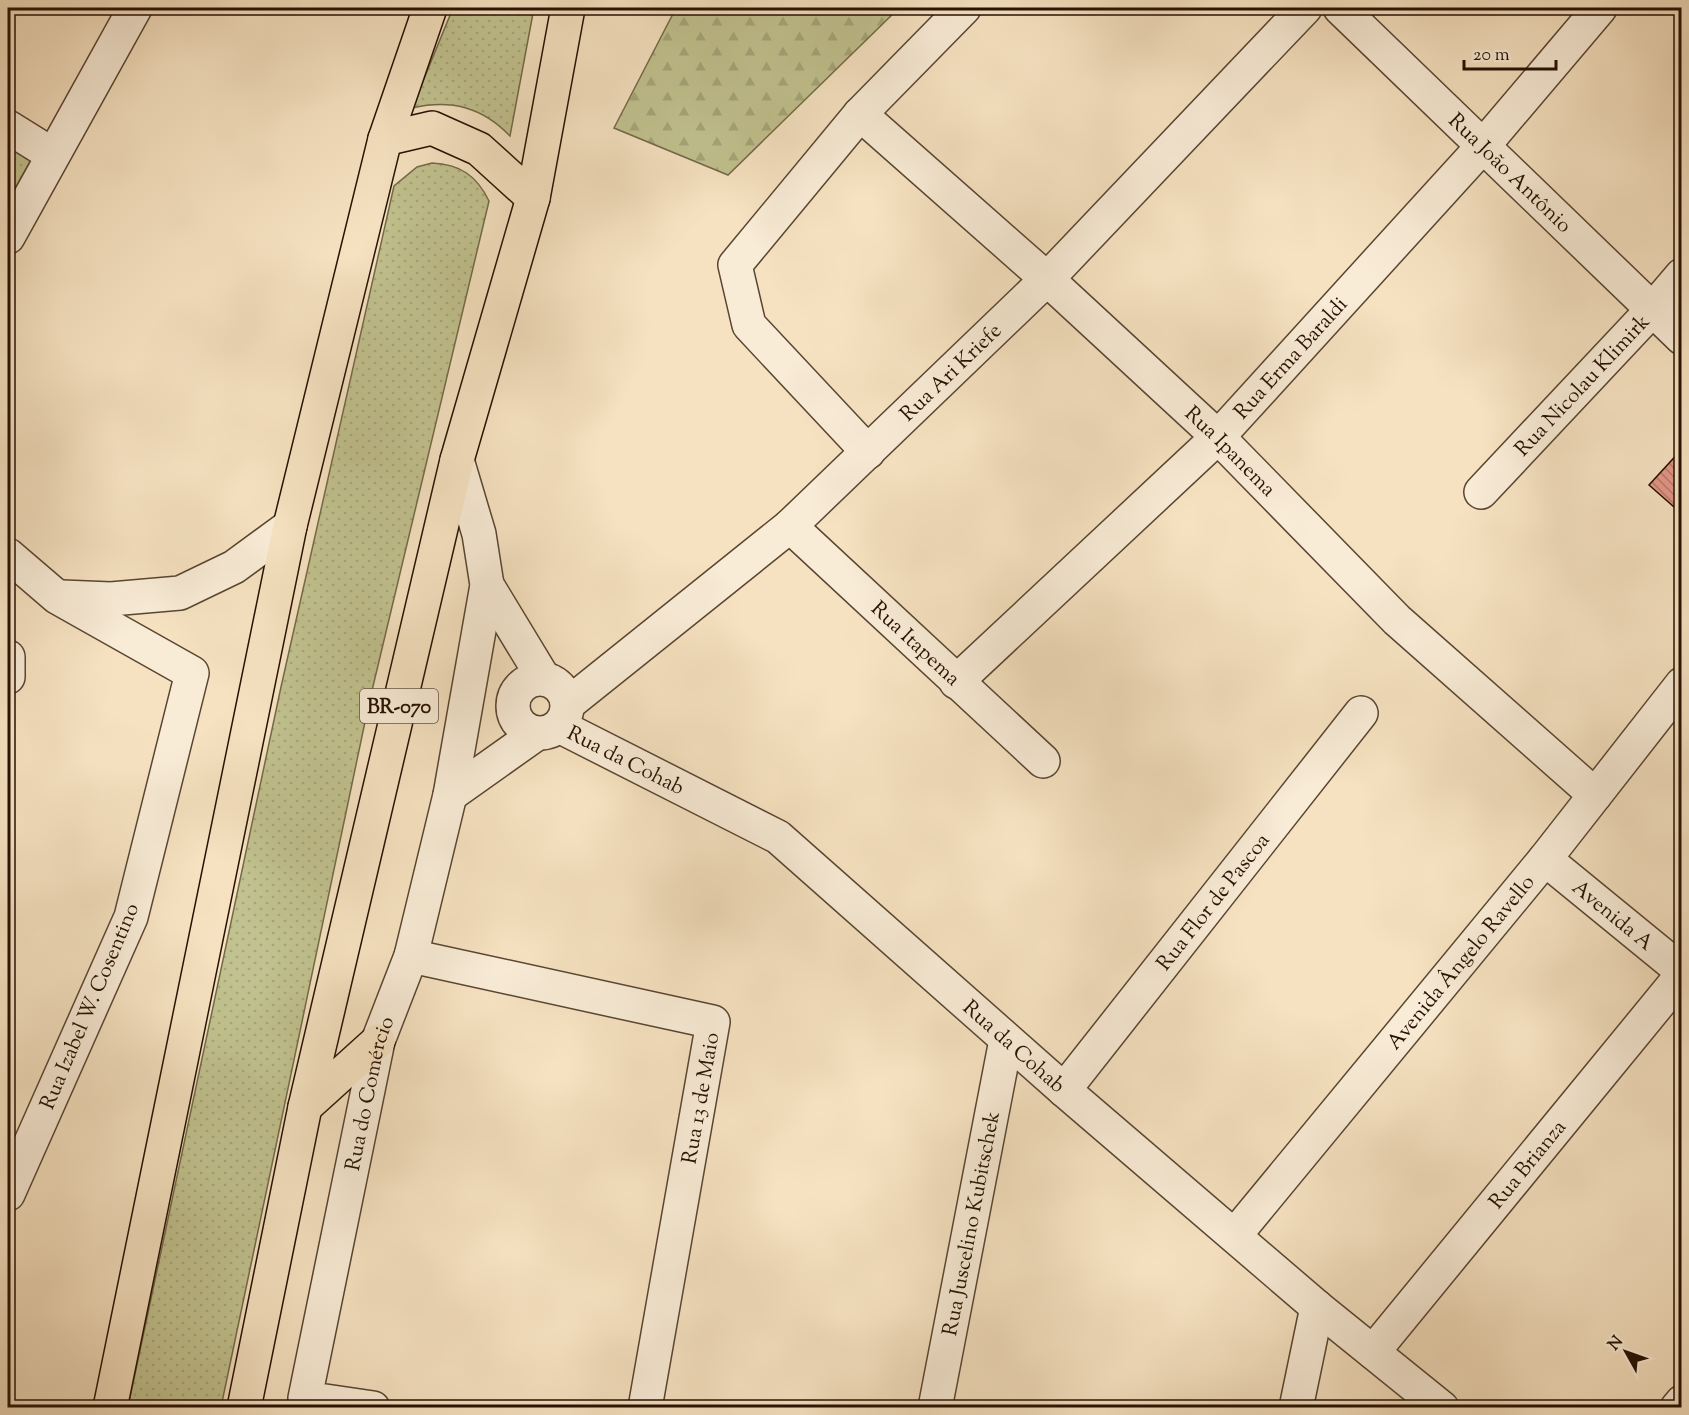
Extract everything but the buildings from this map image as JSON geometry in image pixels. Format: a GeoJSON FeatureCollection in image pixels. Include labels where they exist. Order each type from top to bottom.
{"type":"FeatureCollection","features":[{"type":"Feature","properties":{"kind":"highway"},"geometry":{"type":"LineString","coordinates":[[110,1407],[290,526],[385,139],[430,8]]}},
{"type":"Feature","properties":{"kind":"highway","name":"BR-070"},"geometry":{"type":"LineString","coordinates":[[244,1407],[305,1107],[457,460],[532,198],[568,8]]}},
{"type":"Feature","properties":{"kind":"highway"},"geometry":{"type":"LineString","coordinates":[[385,139],[432,128],[479,149],[532,198]]}},
{"type":"Feature","properties":{"kind":"highway"},"geometry":{"type":"LineString","coordinates":[[305,1107],[378,1041]]}},
{"type":"Feature","properties":{"kind":"street"},"geometry":{"type":"LineString","coordinates":[[8,237],[135,8]]}},
{"type":"Feature","properties":{"kind":"street"},"geometry":{"type":"LineString","coordinates":[[868,452],[749,325],[735,265],[860,114],[964,8]]}},
{"type":"Feature","properties":{"kind":"street","name":"Rua Ari Kriefe"},"geometry":{"type":"LineString","coordinates":[[554,722],[790,526],[868,452],[1047,279],[1305,8]]}},
{"type":"Feature","properties":{"kind":"street","name":"Rua João Antônio"},"geometry":{"type":"LineString","coordinates":[[1340,8],[1682,338]]}},
{"type":"Feature","properties":{"kind":"street","name":"Rua Erma Baraldi"},"geometry":{"type":"LineString","coordinates":[[956,682],[1218,437],[1483,146],[1600,8]]}},
{"type":"Feature","properties":{"kind":"street","name":"Rua Ipanema"},"geometry":{"type":"LineString","coordinates":[[860,114],[1047,279],[1218,437],[1397,620],[1595,795]]}},
{"type":"Feature","properties":{"kind":"street"},"geometry":{"type":"LineString","coordinates":[[8,128],[53,155]]}},
{"type":"Feature","properties":{"kind":"street","name":"Rua Nicolau Klimirk"},"geometry":{"type":"LineString","coordinates":[[1480,492],[1653,309],[1682,275]]}},
{"type":"Feature","properties":{"kind":"street"},"geometry":{"type":"LineString","coordinates":[[457,460],[479,534],[487,585],[544,679],[560,688],[554,722],[525,729],[516,721],[512,709],[514,696],[521,686],[532,680],[544,679]]}},
{"type":"Feature","properties":{"kind":"street"},"geometry":{"type":"LineString","coordinates":[[8,555],[57,597],[111,599],[180,593],[234,567],[290,526]]}},
{"type":"Feature","properties":{"kind":"street","name":"Rua Itapema"},"geometry":{"type":"LineString","coordinates":[[790,526],[1044,761]]}},
{"type":"Feature","properties":{"kind":"street","name":"Rua do Comércio"},"geometry":{"type":"LineString","coordinates":[[373,1407],[304,1398],[378,1041],[411,956],[450,795],[487,585]]}},
{"type":"Feature","properties":{"kind":"street","name":"Rua Izabel W. Cosentino"},"geometry":{"type":"LineString","coordinates":[[8,1194],[130,917],[192,673],[57,597]]}},
{"type":"Feature","properties":{"kind":"street","name":"Avenida Ângelo Ravello"},"geometry":{"type":"LineString","coordinates":[[1235,1235],[1545,859],[1682,684]]}},
{"type":"Feature","properties":{"kind":"street","name":"Rua Flor de Pascoa"},"geometry":{"type":"LineString","coordinates":[[1064,1090],[1361,713]]}},
{"type":"Feature","properties":{"kind":"street","name":"Rua da Cohab"},"geometry":{"type":"LineString","coordinates":[[450,795],[554,722],[778,837],[1064,1090],[1317,1307],[1442,1407]]}},
{"type":"Feature","properties":{"kind":"street","name":"Avenida A"},"geometry":{"type":"LineString","coordinates":[[1545,859],[1682,973]]}},
{"type":"Feature","properties":{"kind":"street","name":"Rua 13 de Maio"},"geometry":{"type":"LineString","coordinates":[[411,956],[713,1022],[645,1407]]}},
{"type":"Feature","properties":{"kind":"street","name":"Rua Brianza"},"geometry":{"type":"LineString","coordinates":[[1373,1352],[1682,973]]}},
{"type":"Feature","properties":{"kind":"street","name":"Rua Juscelino Kubitschek"},"geometry":{"type":"LineString","coordinates":[[935,1407],[1006,1040]]}},
{"type":"Feature","properties":{"kind":"street"},"geometry":{"type":"LineString","coordinates":[[1296,1407],[1317,1307]]}},
{"type":"Feature","properties":{"kind":"street"},"geometry":{"type":"LineString","coordinates":[[1677,1407],[1682,1402]]}},
{"type":"Feature","properties":{"kind":"green space"},"geometry":{"type":"Polygon","coordinates":[[[453,8],[534,8],[510,136],[488,118],[465,108],[440,104],[412,108],[453,8]]]}},
{"type":"Feature","properties":{"kind":"green space"},"geometry":{"type":"Polygon","coordinates":[[[676,8],[899,8],[728,175],[614,128],[676,8]]]}},
{"type":"Feature","properties":{"kind":"green space"},"geometry":{"type":"Polygon","coordinates":[[[8,147],[31,160],[8,201],[8,147]]]}},
{"type":"Feature","properties":{"kind":"green space"},"geometry":{"type":"Polygon","coordinates":[[[432,163],[451,166],[466,173],[479,185],[489,201],[369,703],[221,1407],[128,1407],[281,687],[394,186],[417,167],[432,163]]]}}]}
